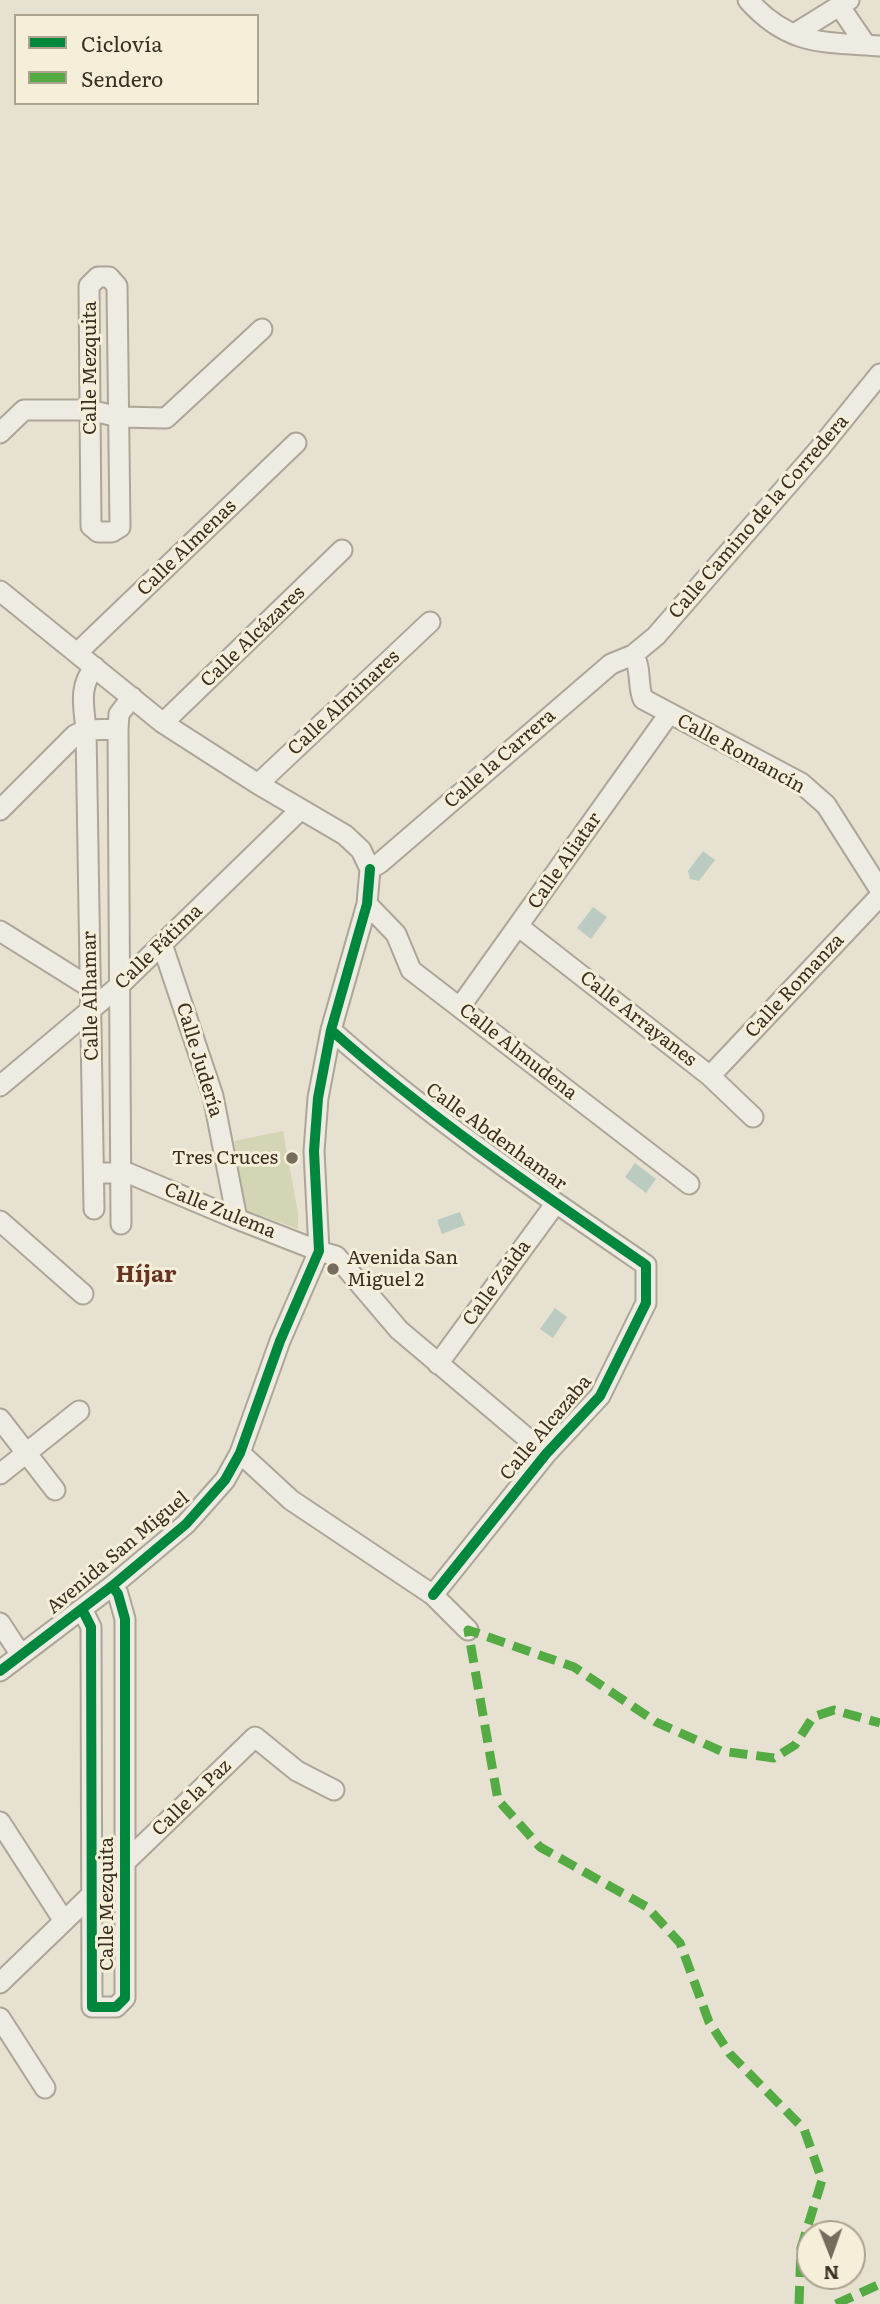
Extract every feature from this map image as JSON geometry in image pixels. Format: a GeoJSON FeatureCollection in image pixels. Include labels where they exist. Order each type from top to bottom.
{"type":"FeatureCollection","features":[{"type":"Feature","properties":{"kind":"street"},"geometry":{"type":"LineString","coordinates":[[748,0],[765,19],[809,41],[873,46]]}},
{"type":"Feature","properties":{"kind":"street"},"geometry":{"type":"LineString","coordinates":[[794,34],[844,4],[873,46]]}},
{"type":"Feature","properties":{"kind":"street","name":"Calle Mezquita"},"geometry":{"type":"LineString","coordinates":[[98,277],[109,277],[117,286],[119,417],[120,527],[112,532],[98,532],[91,526],[89,286],[98,277]]}},
{"type":"Feature","properties":{"kind":"street"},"geometry":{"type":"LineString","coordinates":[[0,433],[24,410],[89,410],[119,417],[166,418],[262,329]]}},
{"type":"Feature","properties":{"kind":"street","name":"Calle Camino de la Corredera"},"geometry":{"type":"LineString","coordinates":[[633,655],[656,636],[820,448],[880,374]]}},
{"type":"Feature","properties":{"kind":"street","name":"Calle Almenas"},"geometry":{"type":"LineString","coordinates":[[77,653],[296,443]]}},
{"type":"Feature","properties":{"kind":"street","name":"Calle Alcázares"},"geometry":{"type":"LineString","coordinates":[[163,723],[342,551]]}},
{"type":"Feature","properties":{"kind":"street"},"geometry":{"type":"LineString","coordinates":[[1,595],[163,723],[258,785],[345,835],[361,850],[370,869],[366,904],[331,1030],[318,1098],[314,1151],[319,1251]]}},
{"type":"Feature","properties":{"kind":"street","name":"Calle Alminares"},"geometry":{"type":"LineString","coordinates":[[258,785],[430,622]]}},
{"type":"Feature","properties":{"kind":"street","name":"Calle Romancín"},"geometry":{"type":"LineString","coordinates":[[633,655],[637,661],[639,691],[643,699],[801,783],[826,805],[880,890]]}},
{"type":"Feature","properties":{"kind":"street","name":"Calle la Carrera"},"geometry":{"type":"LineString","coordinates":[[370,869],[611,664],[633,655]]}},
{"type":"Feature","properties":{"kind":"street","name":"Calle Alhamar"},"geometry":{"type":"LineString","coordinates":[[94,1209],[86,730],[82,694],[87,677],[95,667]]}},
{"type":"Feature","properties":{"kind":"street","name":"Calle Alhamar"},"geometry":{"type":"LineString","coordinates":[[121,1224],[118,729],[119,714],[131,697]]}},
{"type":"Feature","properties":{"kind":"street","name":"Calle Aliatar"},"geometry":{"type":"LineString","coordinates":[[460,1007],[669,714]]}},
{"type":"Feature","properties":{"kind":"street"},"geometry":{"type":"LineString","coordinates":[[0,810],[75,736],[86,730],[118,729]]}},
{"type":"Feature","properties":{"kind":"street","name":"Calle Fátima"},"geometry":{"type":"LineString","coordinates":[[4,1076],[92,1011],[300,810]]}},
{"type":"Feature","properties":{"kind":"street"},"geometry":{"type":"LineString","coordinates":[[88,841],[118,841]]}},
{"type":"Feature","properties":{"kind":"street","name":"Calle Romanza"},"geometry":{"type":"LineString","coordinates":[[710,1076],[880,896]]}},
{"type":"Feature","properties":{"kind":"street","name":"Calle Almudena"},"geometry":{"type":"LineString","coordinates":[[366,904],[396,934],[411,971],[689,1184]]}},
{"type":"Feature","properties":{"kind":"street","name":"Calle Arrayanes"},"geometry":{"type":"LineString","coordinates":[[518,926],[710,1076],[753,1117]]}},
{"type":"Feature","properties":{"kind":"street"},"geometry":{"type":"LineString","coordinates":[[0,931],[91,988]]}},
{"type":"Feature","properties":{"kind":"street","name":"Calle Judería"},"geometry":{"type":"LineString","coordinates":[[162,944],[213,1096],[237,1219]]}},
{"type":"Feature","properties":{"kind":"street","name":"Calle Abdenhamar"},"geometry":{"type":"LineString","coordinates":[[331,1030],[390,1082],[646,1265]]}},
{"type":"Feature","properties":{"kind":"street"},"geometry":{"type":"LineString","coordinates":[[94,1151],[120,1151]]}},
{"type":"Feature","properties":{"kind":"street"},"geometry":{"type":"LineString","coordinates":[[94,1173],[120,1173]]}},
{"type":"Feature","properties":{"kind":"street","name":"Calle Zulema"},"geometry":{"type":"LineString","coordinates":[[120,1173],[128,1173],[237,1219],[336,1256],[399,1330],[546,1454]]}},
{"type":"Feature","properties":{"kind":"street","name":"Calle Zaida"},"geometry":{"type":"LineString","coordinates":[[438,1364],[556,1203]]}},
{"type":"Feature","properties":{"kind":"street"},"geometry":{"type":"LineString","coordinates":[[0,1221],[83,1294]]}},
{"type":"Feature","properties":{"kind":"street","name":"Avenida San Miguel"},"geometry":{"type":"LineString","coordinates":[[0,1671],[112,1586],[186,1524],[225,1480],[240,1453],[280,1342],[319,1251]]}},
{"type":"Feature","properties":{"kind":"street","name":"Calle Alcazaba"},"geometry":{"type":"LineString","coordinates":[[433,1595],[546,1454],[600,1396],[646,1303],[646,1265]]}},
{"type":"Feature","properties":{"kind":"street"},"geometry":{"type":"LineString","coordinates":[[0,1474],[79,1411]]}},
{"type":"Feature","properties":{"kind":"street"},"geometry":{"type":"LineString","coordinates":[[0,1419],[55,1490]]}},
{"type":"Feature","properties":{"kind":"street"},"geometry":{"type":"LineString","coordinates":[[240,1453],[291,1500],[433,1595],[468,1630]]}},
{"type":"Feature","properties":{"kind":"street","name":"Calle Mezquita"},"geometry":{"type":"LineString","coordinates":[[82,1609],[91,1627],[92,2007],[117,2007],[125,1998],[125,1619],[118,1594],[112,1586]]}},
{"type":"Feature","properties":{"kind":"street"},"geometry":{"type":"LineString","coordinates":[[0,1623],[21,1655]]}},
{"type":"Feature","properties":{"kind":"street","name":"Calle la Paz"},"geometry":{"type":"LineString","coordinates":[[0,1983],[256,1737],[297,1771],[334,1790]]}},
{"type":"Feature","properties":{"kind":"street"},"geometry":{"type":"LineString","coordinates":[[0,1822],[64,1921]]}},
{"type":"Feature","properties":{"kind":"street"},"geometry":{"type":"LineString","coordinates":[[0,2018],[45,2088]]}},
{"type":"Feature","properties":{"kind":"green space"},"geometry":{"type":"Polygon","coordinates":[[[283,1131],[298,1213],[298,1229],[246,1210],[234,1141],[283,1131]]]}},
{"type":"Feature","properties":{"kind":"shaded area"},"geometry":{"type":"Polygon","coordinates":[[[703,851],[715,860],[699,881],[690,879],[688,871],[703,851]]]}},
{"type":"Feature","properties":{"kind":"shaded area"},"geometry":{"type":"Polygon","coordinates":[[[593,907],[607,917],[591,939],[577,928],[593,907]]]}},
{"type":"Feature","properties":{"kind":"shaded area"},"geometry":{"type":"Polygon","coordinates":[[[635,1163],[656,1179],[646,1193],[625,1177],[635,1163]]]}},
{"type":"Feature","properties":{"kind":"shaded area"},"geometry":{"type":"Polygon","coordinates":[[[460,1212],[465,1225],[442,1234],[437,1220],[460,1212]]]}},
{"type":"Feature","properties":{"kind":"shaded area"},"geometry":{"type":"Polygon","coordinates":[[[555,1308],[567,1317],[553,1338],[540,1329],[555,1308]]]}},
{"type":"Feature","properties":{"kind":"marked path"},"geometry":{"type":"LineString","coordinates":[[799,2304],[801,2248],[822,2180],[804,2129],[730,2054],[709,2022],[680,1943],[647,1907],[540,1847],[498,1800],[468,1630],[574,1667],[656,1722],[721,1751],[774,1758],[795,1745],[813,1717],[834,1710],[880,1723]]}},
{"type":"Feature","properties":{"kind":"marked path"},"geometry":{"type":"LineString","coordinates":[[836,2304],[880,2284]]}},
{"type":"Feature","properties":{"kind":"cycle path"},"geometry":{"type":"LineString","coordinates":[[0,1671],[112,1586],[186,1524],[225,1480],[240,1453],[280,1341],[319,1251],[314,1151],[318,1098],[331,1030],[367,904],[370,869]]}},
{"type":"Feature","properties":{"kind":"cycle path"},"geometry":{"type":"LineString","coordinates":[[331,1030],[445,1123],[646,1265],[646,1303],[600,1396],[546,1454],[433,1595]]}},
{"type":"Feature","properties":{"kind":"cycle path"},"geometry":{"type":"LineString","coordinates":[[82,1609],[91,1627],[92,2007],[116,2007],[125,1998],[125,1619],[118,1594],[112,1586]]}},
{"type":"Feature","properties":{"kind":"place","name":"Tres Cruces"},"geometry":{"type":"Point","coordinates":[292,1158]}},
{"type":"Feature","properties":{"kind":"place","name":"Avenida San Miguel 2"},"geometry":{"type":"Point","coordinates":[333,1269]}},
{"type":"Feature","properties":{"kind":"district","name":"Híjar"},"geometry":{"type":"Point","coordinates":[146,1275]}}]}
